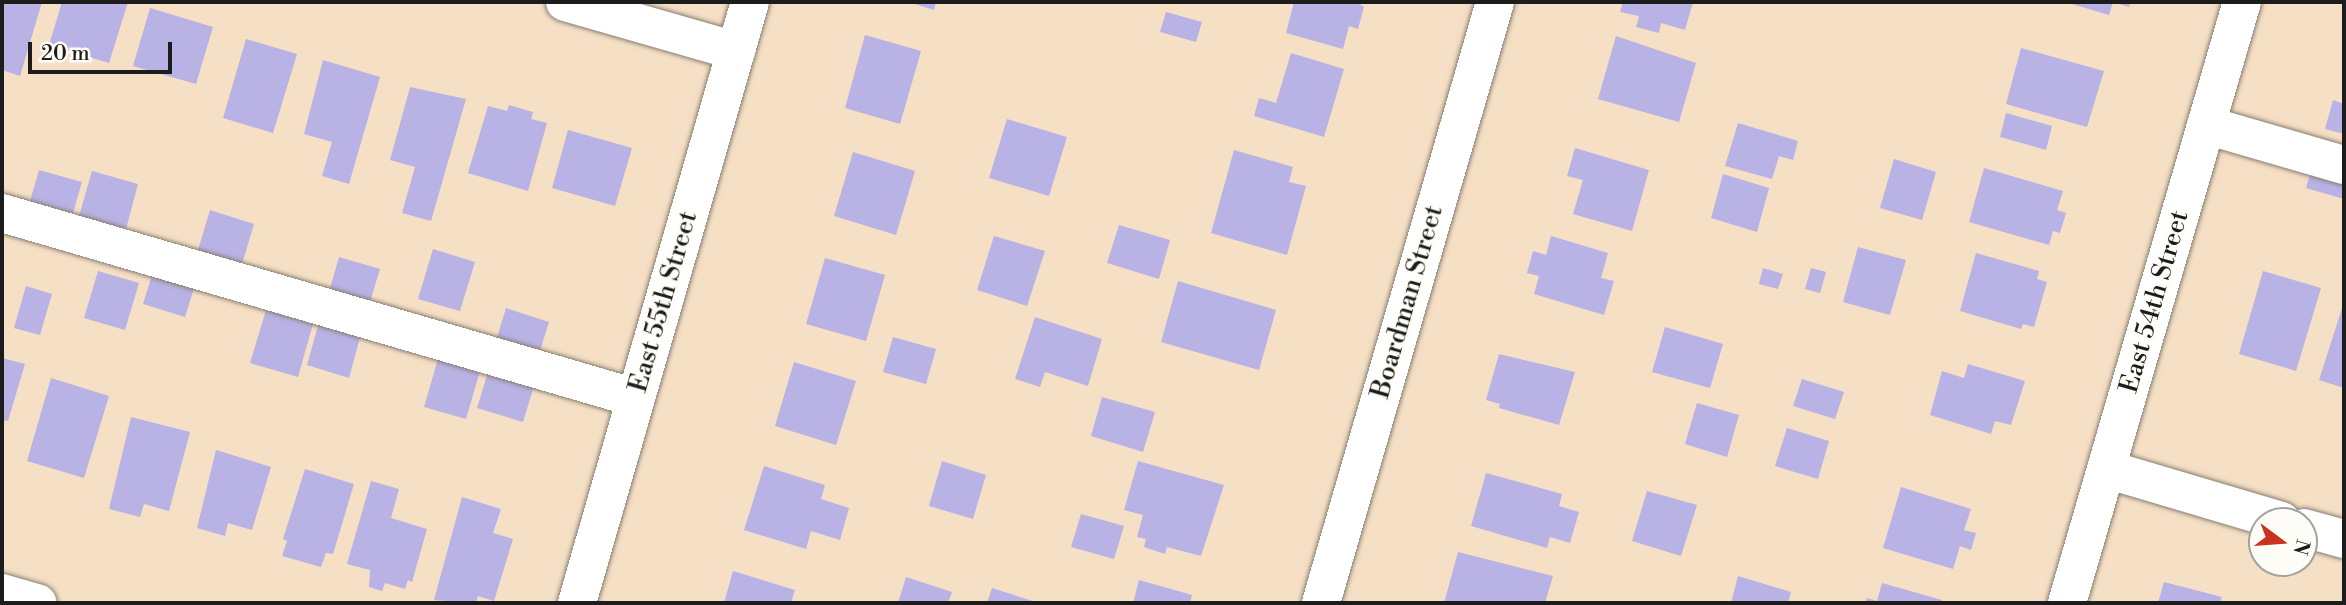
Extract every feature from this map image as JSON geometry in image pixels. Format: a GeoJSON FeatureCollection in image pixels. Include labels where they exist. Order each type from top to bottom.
{"type":"FeatureCollection","features":[{"type":"Feature","properties":{"kind":"street"},"geometry":{"type":"LineString","coordinates":[[565,2],[736,51]]}},
{"type":"Feature","properties":{"kind":"street","name":"East 55th Street"},"geometry":{"type":"LineString","coordinates":[[578,603],[750,2]]}},
{"type":"Feature","properties":{"kind":"street","name":"Boardman Street"},"geometry":{"type":"LineString","coordinates":[[1321,603],[1495,2]]}},
{"type":"Feature","properties":{"kind":"street","name":"East 54th Street"},"geometry":{"type":"LineString","coordinates":[[2067,603],[2242,2]]}},
{"type":"Feature","properties":{"kind":"street"},"geometry":{"type":"LineString","coordinates":[[2206,125],[2344,165]]}},
{"type":"Feature","properties":{"kind":"street"},"geometry":{"type":"LineString","coordinates":[[2,213],[636,398]]}},
{"type":"Feature","properties":{"kind":"street"},"geometry":{"type":"LineString","coordinates":[[2106,469],[2248,511]]}},
{"type":"Feature","properties":{"kind":"street"},"geometry":{"type":"LineString","coordinates":[[2318,532],[2344,539]]}},
{"type":"Feature","properties":{"kind":"street"},"geometry":{"type":"LineString","coordinates":[[2,593],[38,603]]}},
{"type":"Feature","properties":{"kind":"building"},"geometry":{"type":"Polygon","coordinates":[[[2,2],[42,2],[20,76],[2,70],[2,2]]]}},
{"type":"Feature","properties":{"kind":"building"},"geometry":{"type":"Polygon","coordinates":[[[62,2],[128,2],[109,63],[49,45],[62,2]]]}},
{"type":"Feature","properties":{"kind":"building"},"geometry":{"type":"Polygon","coordinates":[[[908,2],[936,2],[934,10],[908,2]]]}},
{"type":"Feature","properties":{"kind":"building"},"geometry":{"type":"Polygon","coordinates":[[[1294,2],[1357,2],[1364,7],[1358,29],[1349,26],[1343,49],[1286,33],[1294,2]]]}},
{"type":"Feature","properties":{"kind":"building"},"geometry":{"type":"Polygon","coordinates":[[[1623,2],[1693,2],[1685,30],[1661,23],[1659,33],[1636,27],[1639,16],[1620,12],[1623,2]]]}},
{"type":"Feature","properties":{"kind":"building"},"geometry":{"type":"Polygon","coordinates":[[[2065,2],[2113,2],[2109,15],[2065,2]]]}},
{"type":"Feature","properties":{"kind":"building"},"geometry":{"type":"Polygon","coordinates":[[[2113,2],[2130,2],[2129,7],[2113,2]]]}},
{"type":"Feature","properties":{"kind":"building"},"geometry":{"type":"Polygon","coordinates":[[[150,8],[213,27],[196,84],[133,66],[150,8]]]}},
{"type":"Feature","properties":{"kind":"building"},"geometry":{"type":"Polygon","coordinates":[[[1166,12],[1202,22],[1196,42],[1160,32],[1166,12]]]}},
{"type":"Feature","properties":{"kind":"building"},"geometry":{"type":"Polygon","coordinates":[[[865,35],[921,51],[900,124],[845,108],[865,35]]]}},
{"type":"Feature","properties":{"kind":"building"},"geometry":{"type":"Polygon","coordinates":[[[1616,36],[1696,63],[1679,122],[1598,99],[1616,36]]]}},
{"type":"Feature","properties":{"kind":"building"},"geometry":{"type":"Polygon","coordinates":[[[246,39],[297,54],[273,133],[223,118],[246,39]]]}},
{"type":"Feature","properties":{"kind":"building"},"geometry":{"type":"Polygon","coordinates":[[[2021,48],[2104,71],[2087,127],[2006,104],[2021,48]]]}},
{"type":"Feature","properties":{"kind":"building"},"geometry":{"type":"Polygon","coordinates":[[[1291,53],[1344,69],[1324,137],[1254,116],[1259,98],[1276,103],[1291,53]]]}},
{"type":"Feature","properties":{"kind":"building"},"geometry":{"type":"Polygon","coordinates":[[[323,60],[380,77],[349,184],[322,176],[332,142],[304,134],[323,60]]]}},
{"type":"Feature","properties":{"kind":"building"},"geometry":{"type":"Polygon","coordinates":[[[410,87],[466,99],[431,221],[402,213],[415,167],[390,160],[410,87]]]}},
{"type":"Feature","properties":{"kind":"building"},"geometry":{"type":"Polygon","coordinates":[[[2333,100],[2344,104],[2344,134],[2325,129],[2333,100]]]}},
{"type":"Feature","properties":{"kind":"building"},"geometry":{"type":"Polygon","coordinates":[[[509,105],[533,112],[531,119],[547,123],[528,191],[468,173],[488,106],[507,111],[509,105]]]}},
{"type":"Feature","properties":{"kind":"building"},"geometry":{"type":"Polygon","coordinates":[[[2006,113],[2052,126],[2046,150],[2000,137],[2006,113]]]}},
{"type":"Feature","properties":{"kind":"building"},"geometry":{"type":"Polygon","coordinates":[[[1007,119],[1067,137],[1049,196],[989,178],[1007,119]]]}},
{"type":"Feature","properties":{"kind":"building"},"geometry":{"type":"Polygon","coordinates":[[[1738,123],[1798,141],[1793,160],[1779,156],[1772,179],[1725,166],[1738,123]]]}},
{"type":"Feature","properties":{"kind":"building"},"geometry":{"type":"Polygon","coordinates":[[[568,130],[632,148],[615,206],[552,188],[568,130]]]}},
{"type":"Feature","properties":{"kind":"building"},"geometry":{"type":"Polygon","coordinates":[[[1575,148],[1649,170],[1632,231],[1573,214],[1583,180],[1567,176],[1575,148]]]}},
{"type":"Feature","properties":{"kind":"building"},"geometry":{"type":"Polygon","coordinates":[[[1234,150],[1293,167],[1289,182],[1306,186],[1287,255],[1211,233],[1234,150]]]}},
{"type":"Feature","properties":{"kind":"building"},"geometry":{"type":"Polygon","coordinates":[[[853,152],[915,171],[896,235],[834,216],[853,152]]]}},
{"type":"Feature","properties":{"kind":"building"},"geometry":{"type":"Polygon","coordinates":[[[1894,159],[1936,172],[1922,220],[1880,208],[1894,159]]]}},
{"type":"Feature","properties":{"kind":"building"},"geometry":{"type":"Polygon","coordinates":[[[2313,163],[2344,172],[2344,199],[2306,188],[2313,163]]]}},
{"type":"Feature","properties":{"kind":"building"},"geometry":{"type":"Polygon","coordinates":[[[1984,168],[2063,191],[2057,210],[2066,213],[2060,233],[2053,231],[2049,245],[1969,222],[1984,168]]]}},
{"type":"Feature","properties":{"kind":"building"},"geometry":{"type":"Polygon","coordinates":[[[39,170],[82,182],[73,213],[30,201],[39,170]]]}},
{"type":"Feature","properties":{"kind":"building"},"geometry":{"type":"Polygon","coordinates":[[[92,171],[138,184],[126,229],[79,216],[92,171]]]}},
{"type":"Feature","properties":{"kind":"building"},"geometry":{"type":"Polygon","coordinates":[[[1723,174],[1769,188],[1757,232],[1711,218],[1723,174]]]}},
{"type":"Feature","properties":{"kind":"building"},"geometry":{"type":"Polygon","coordinates":[[[210,210],[254,224],[242,264],[198,250],[210,210]]]}},
{"type":"Feature","properties":{"kind":"building"},"geometry":{"type":"Polygon","coordinates":[[[1119,225],[1170,240],[1159,279],[1107,263],[1119,225]]]}},
{"type":"Feature","properties":{"kind":"building"},"geometry":{"type":"Polygon","coordinates":[[[994,236],[1045,251],[1027,306],[977,290],[994,236]]]}},
{"type":"Feature","properties":{"kind":"building"},"geometry":{"type":"Polygon","coordinates":[[[1551,236],[1608,253],[1601,278],[1614,281],[1604,315],[1534,294],[1539,276],[1527,273],[1533,251],[1546,255],[1551,236]]]}},
{"type":"Feature","properties":{"kind":"building"},"geometry":{"type":"Polygon","coordinates":[[[1858,247],[1906,260],[1890,315],[1843,302],[1858,247]]]}},
{"type":"Feature","properties":{"kind":"building"},"geometry":{"type":"Polygon","coordinates":[[[433,249],[475,262],[460,311],[418,299],[433,249]]]}},
{"type":"Feature","properties":{"kind":"building"},"geometry":{"type":"Polygon","coordinates":[[[1976,253],[2039,271],[2037,279],[2047,282],[2034,327],[2023,324],[2021,329],[1960,311],[1976,253]]]}},
{"type":"Feature","properties":{"kind":"building"},"geometry":{"type":"Polygon","coordinates":[[[339,257],[380,269],[369,305],[329,292],[339,257]]]}},
{"type":"Feature","properties":{"kind":"building"},"geometry":{"type":"Polygon","coordinates":[[[825,258],[885,275],[866,341],[806,324],[825,258]]]}},
{"type":"Feature","properties":{"kind":"building"},"geometry":{"type":"Polygon","coordinates":[[[1763,268],[1783,274],[1778,289],[1759,284],[1763,268]]]}},
{"type":"Feature","properties":{"kind":"building"},"geometry":{"type":"Polygon","coordinates":[[[1811,268],[1826,272],[1820,293],[1805,289],[1811,268]]]}},
{"type":"Feature","properties":{"kind":"building"},"geometry":{"type":"Polygon","coordinates":[[[98,271],[139,283],[125,330],[84,318],[98,271]]]}},
{"type":"Feature","properties":{"kind":"building"},"geometry":{"type":"Polygon","coordinates":[[[2263,271],[2321,288],[2296,371],[2239,354],[2263,271]]]}},
{"type":"Feature","properties":{"kind":"building"},"geometry":{"type":"Polygon","coordinates":[[[153,272],[195,285],[185,317],[143,304],[153,272]]]}},
{"type":"Feature","properties":{"kind":"building"},"geometry":{"type":"Polygon","coordinates":[[[1178,281],[1276,310],[1259,370],[1161,342],[1178,281]]]}},
{"type":"Feature","properties":{"kind":"building"},"geometry":{"type":"Polygon","coordinates":[[[26,286],[52,294],[40,335],[14,328],[26,286]]]}},
{"type":"Feature","properties":{"kind":"building"},"geometry":{"type":"Polygon","coordinates":[[[2344,302],[2344,388],[2319,380],[2344,302]]]}},
{"type":"Feature","properties":{"kind":"building"},"geometry":{"type":"Polygon","coordinates":[[[506,308],[549,322],[539,354],[496,341],[506,308]]]}},
{"type":"Feature","properties":{"kind":"building"},"geometry":{"type":"Polygon","coordinates":[[[266,310],[313,324],[298,377],[250,363],[266,310]]]}},
{"type":"Feature","properties":{"kind":"building"},"geometry":{"type":"Polygon","coordinates":[[[1035,317],[1102,339],[1088,386],[1045,372],[1040,387],[1015,379],[1035,317]]]}},
{"type":"Feature","properties":{"kind":"building"},"geometry":{"type":"Polygon","coordinates":[[[319,322],[361,334],[349,378],[307,365],[319,322]]]}},
{"type":"Feature","properties":{"kind":"building"},"geometry":{"type":"Polygon","coordinates":[[[1665,327],[1723,344],[1710,388],[1652,372],[1665,327]]]}},
{"type":"Feature","properties":{"kind":"building"},"geometry":{"type":"Polygon","coordinates":[[[893,337],[936,349],[926,384],[883,372],[893,337]]]}},
{"type":"Feature","properties":{"kind":"building"},"geometry":{"type":"Polygon","coordinates":[[[1499,354],[1575,372],[1559,425],[1499,408],[1500,404],[1486,400],[1499,354]]]}},
{"type":"Feature","properties":{"kind":"building"},"geometry":{"type":"Polygon","coordinates":[[[2,358],[25,364],[8,421],[2,420],[2,358]]]}},
{"type":"Feature","properties":{"kind":"building"},"geometry":{"type":"Polygon","coordinates":[[[438,359],[480,371],[466,419],[424,407],[438,359]]]}},
{"type":"Feature","properties":{"kind":"building"},"geometry":{"type":"Polygon","coordinates":[[[794,362],[856,381],[836,445],[775,426],[794,362]]]}},
{"type":"Feature","properties":{"kind":"building"},"geometry":{"type":"Polygon","coordinates":[[[1968,364],[2025,381],[2011,425],[1995,421],[1991,434],[1930,415],[1942,371],[1964,378],[1968,364]]]}},
{"type":"Feature","properties":{"kind":"building"},"geometry":{"type":"Polygon","coordinates":[[[488,372],[534,386],[523,422],[477,408],[488,372]]]}},
{"type":"Feature","properties":{"kind":"building"},"geometry":{"type":"Polygon","coordinates":[[[51,378],[109,396],[84,478],[27,461],[51,378]]]}},
{"type":"Feature","properties":{"kind":"building"},"geometry":{"type":"Polygon","coordinates":[[[1802,379],[1844,392],[1835,419],[1793,406],[1802,379]]]}},
{"type":"Feature","properties":{"kind":"building"},"geometry":{"type":"Polygon","coordinates":[[[1102,397],[1155,412],[1143,452],[1091,436],[1102,397]]]}},
{"type":"Feature","properties":{"kind":"building"},"geometry":{"type":"Polygon","coordinates":[[[1697,403],[1739,415],[1727,457],[1685,444],[1697,403]]]}},
{"type":"Feature","properties":{"kind":"building"},"geometry":{"type":"Polygon","coordinates":[[[131,417],[190,432],[169,511],[144,504],[140,517],[109,509],[131,417]]]}},
{"type":"Feature","properties":{"kind":"building"},"geometry":{"type":"Polygon","coordinates":[[[1787,428],[1829,441],[1818,479],[1775,466],[1787,428]]]}},
{"type":"Feature","properties":{"kind":"building"},"geometry":{"type":"Polygon","coordinates":[[[216,450],[271,467],[252,530],[228,523],[225,536],[197,528],[216,450]]]}},
{"type":"Feature","properties":{"kind":"building"},"geometry":{"type":"Polygon","coordinates":[[[942,461],[986,475],[973,519],[929,506],[942,461]]]}},
{"type":"Feature","properties":{"kind":"building"},"geometry":{"type":"Polygon","coordinates":[[[1138,461],[1224,485],[1201,556],[1167,547],[1165,554],[1144,547],[1146,539],[1137,537],[1143,515],[1124,510],[1138,461]]]}},
{"type":"Feature","properties":{"kind":"building"},"geometry":{"type":"Polygon","coordinates":[[[764,466],[825,485],[821,499],[849,508],[840,540],[811,531],[806,549],[744,530],[764,466]]]}},
{"type":"Feature","properties":{"kind":"building"},"geometry":{"type":"Polygon","coordinates":[[[305,469],[354,484],[333,554],[326,553],[321,567],[282,556],[287,541],[283,539],[305,469]]]}},
{"type":"Feature","properties":{"kind":"building"},"geometry":{"type":"Polygon","coordinates":[[[1486,473],[1562,494],[1559,506],[1579,512],[1570,543],[1550,537],[1547,548],[1471,526],[1486,473]]]}},
{"type":"Feature","properties":{"kind":"building"},"geometry":{"type":"Polygon","coordinates":[[[371,481],[399,489],[391,518],[427,529],[412,582],[408,580],[405,589],[385,583],[382,591],[369,587],[370,570],[347,564],[371,481]]]}},
{"type":"Feature","properties":{"kind":"building"},"geometry":{"type":"Polygon","coordinates":[[[1901,487],[1971,509],[1964,530],[1976,533],[1971,550],[1960,546],[1953,569],[1883,548],[1901,487]]]}},
{"type":"Feature","properties":{"kind":"building"},"geometry":{"type":"Polygon","coordinates":[[[1647,491],[1697,505],[1681,556],[1632,541],[1647,491]]]}},
{"type":"Feature","properties":{"kind":"building"},"geometry":{"type":"Polygon","coordinates":[[[462,497],[501,509],[493,533],[513,539],[494,601],[478,596],[476,603],[434,600],[462,497]]]}},
{"type":"Feature","properties":{"kind":"building"},"geometry":{"type":"Polygon","coordinates":[[[1081,514],[1124,526],[1114,559],[1071,547],[1081,514]]]}},
{"type":"Feature","properties":{"kind":"building"},"geometry":{"type":"Polygon","coordinates":[[[1458,552],[1553,576],[1545,603],[1444,603],[1458,552]]]}},
{"type":"Feature","properties":{"kind":"building"},"geometry":{"type":"Polygon","coordinates":[[[733,571],[795,590],[791,603],[724,603],[733,571]]]}},
{"type":"Feature","properties":{"kind":"building"},"geometry":{"type":"Polygon","coordinates":[[[1738,576],[1791,592],[1788,603],[1731,603],[1738,576]]]}},
{"type":"Feature","properties":{"kind":"building"},"geometry":{"type":"Polygon","coordinates":[[[906,577],[952,592],[948,603],[898,603],[906,577]]]}},
{"type":"Feature","properties":{"kind":"building"},"geometry":{"type":"Polygon","coordinates":[[[1139,580],[1192,595],[1190,603],[1133,603],[1139,580]]]}},
{"type":"Feature","properties":{"kind":"building"},"geometry":{"type":"Polygon","coordinates":[[[2164,582],[2222,597],[2220,603],[2158,603],[2164,582]]]}},
{"type":"Feature","properties":{"kind":"building"},"geometry":{"type":"Polygon","coordinates":[[[1882,583],[1942,600],[1941,603],[1865,603],[1867,598],[1877,601],[1882,583]]]}},
{"type":"Feature","properties":{"kind":"building"},"geometry":{"type":"Polygon","coordinates":[[[992,588],[1039,603],[987,603],[992,588]]]}}]}
